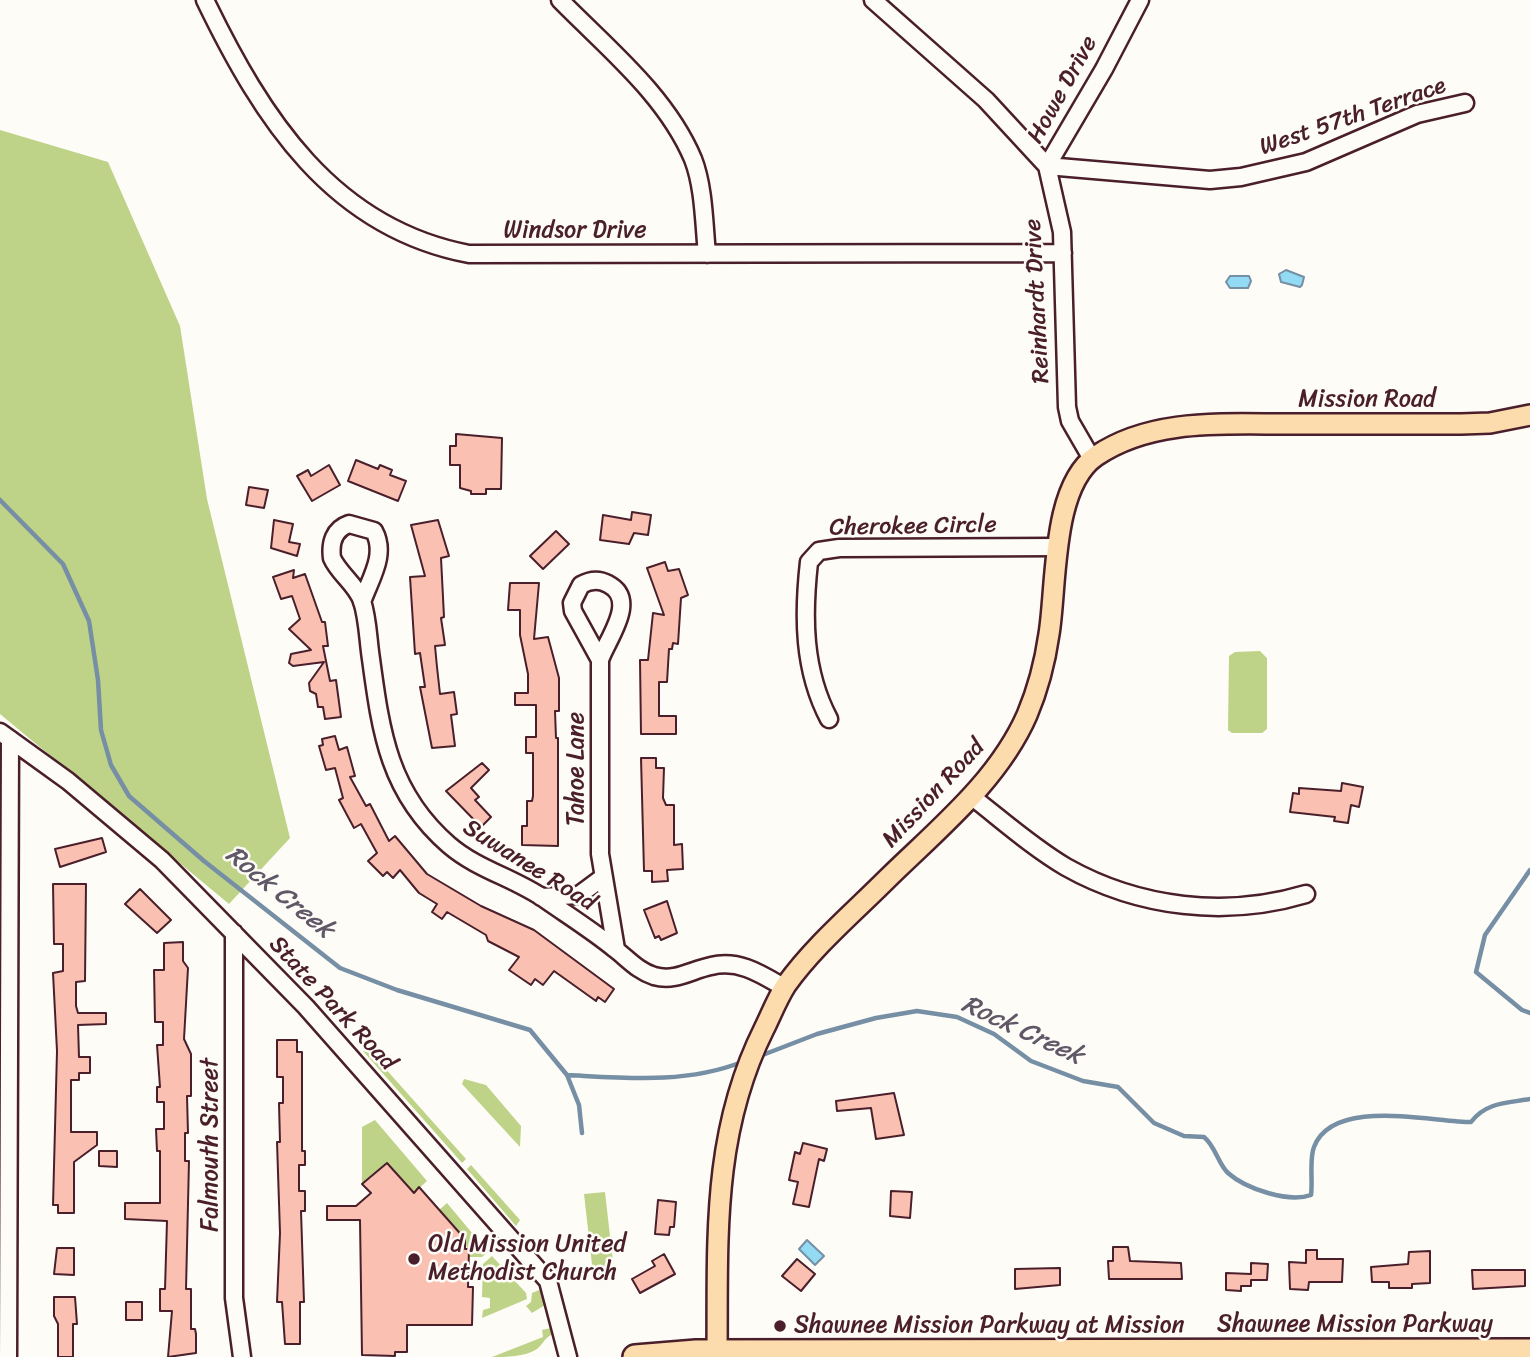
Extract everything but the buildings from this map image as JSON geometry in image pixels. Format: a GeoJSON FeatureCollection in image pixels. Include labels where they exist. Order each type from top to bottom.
{"type":"FeatureCollection","features":[{"type":"Feature","properties":{"kind":"highway","name":"Shawnee Mission Parkway"},"geometry":{"type":"LineString","coordinates":[[635,1357],[717,1354],[1477,1354],[1530,1351]]}},
{"type":"Feature","properties":{"kind":"main road","name":"Mission Road"},"geometry":{"type":"LineString","coordinates":[[717,1354],[718,1209],[723,1154],[731,1115],[748,1061],[782,993],[822,943],[971,796],[1008,751],[1034,698],[1050,630],[1057,547],[1065,511],[1073,488],[1092,458],[1138,436],[1185,427],[1490,423],[1530,415]]}},
{"type":"Feature","properties":{"kind":"street","name":"Windsor Drive"},"geometry":{"type":"LineString","coordinates":[[205,0],[240,67],[305,159],[333,190],[383,225],[426,244],[469,254],[1063,253]]}},
{"type":"Feature","properties":{"kind":"street"},"geometry":{"type":"LineString","coordinates":[[559,0],[634,75],[677,130],[693,160],[707,254]]}},
{"type":"Feature","properties":{"kind":"street","name":"Reinhardt Drive"},"geometry":{"type":"LineString","coordinates":[[873,0],[986,100],[1046,166],[1062,232],[1067,407],[1070,422],[1092,458]]}},
{"type":"Feature","properties":{"kind":"street","name":"Howe Drive"},"geometry":{"type":"LineString","coordinates":[[1046,166],[1104,69],[1140,0]]}},
{"type":"Feature","properties":{"kind":"street","name":"West 57th Terrace"},"geometry":{"type":"LineString","coordinates":[[1046,166],[1210,180],[1241,177],[1306,162],[1417,114],[1465,103]]}},
{"type":"Feature","properties":{"kind":"street","name":"Cherokee Circle"},"geometry":{"type":"LineString","coordinates":[[829,719],[816,693],[809,668],[807,638],[809,562],[819,551],[839,548],[1057,547]]}},
{"type":"Feature","properties":{"kind":"street","name":"Tahoe Lane"},"geometry":{"type":"LineString","coordinates":[[600,660],[573,611],[578,590],[594,580],[611,585],[621,603],[616,626],[600,660],[603,878],[616,949]]}},
{"type":"Feature","properties":{"kind":"street","name":"Suwanee Road"},"geometry":{"type":"LineString","coordinates":[[362,602],[381,730],[391,765],[406,794],[424,818],[461,854],[541,897],[616,949],[634,966],[655,976],[672,978],[728,964],[750,968],[782,993]]}},
{"type":"Feature","properties":{"kind":"street"},"geometry":{"type":"LineString","coordinates":[[5,736],[8,1357]]}},
{"type":"Feature","properties":{"kind":"street","name":"State Park Road"},"geometry":{"type":"LineString","coordinates":[[5,736],[118,820],[234,933],[382,1091],[548,1281],[568,1357]]}},
{"type":"Feature","properties":{"kind":"street"},"geometry":{"type":"LineString","coordinates":[[971,796],[1056,860],[1118,891],[1184,905],[1243,907],[1306,894]]}},
{"type":"Feature","properties":{"kind":"street"},"geometry":{"type":"LineString","coordinates":[[541,897],[579,894],[603,878]]}},
{"type":"Feature","properties":{"kind":"street","name":"Falmouth Street"},"geometry":{"type":"LineString","coordinates":[[234,933],[234,1298],[242,1357]]}},
{"type":"Feature","properties":{"kind":"green space"},"geometry":{"type":"Polygon","coordinates":[[[0,130],[108,162],[180,326],[207,499],[290,838],[229,904],[0,714],[0,130]]]}},
{"type":"Feature","properties":{"kind":"green space"},"geometry":{"type":"Polygon","coordinates":[[[1260,651],[1267,658],[1267,729],[1262,733],[1232,733],[1228,730],[1229,656],[1235,652],[1260,651]]]}},
{"type":"Feature","properties":{"kind":"green space"},"geometry":{"type":"Polygon","coordinates":[[[367,1048],[466,1159],[462,1163],[363,1051],[367,1048]]]}},
{"type":"Feature","properties":{"kind":"green space"},"geometry":{"type":"Polygon","coordinates":[[[464,1079],[486,1085],[521,1126],[520,1147],[462,1084],[464,1079]]]}},
{"type":"Feature","properties":{"kind":"green space"},"geometry":{"type":"Polygon","coordinates":[[[375,1120],[427,1181],[414,1193],[387,1163],[362,1184],[362,1127],[375,1120]]]}},
{"type":"Feature","properties":{"kind":"green space"},"geometry":{"type":"Polygon","coordinates":[[[471,1165],[520,1220],[516,1226],[467,1169],[471,1165]]]}},
{"type":"Feature","properties":{"kind":"green space"},"geometry":{"type":"Polygon","coordinates":[[[605,1192],[615,1280],[594,1282],[584,1194],[605,1192]]]}},
{"type":"Feature","properties":{"kind":"green space"},"geometry":{"type":"Polygon","coordinates":[[[447,1203],[488,1252],[482,1257],[469,1257],[465,1239],[439,1210],[447,1203]]]}},
{"type":"Feature","properties":{"kind":"green space"},"geometry":{"type":"Polygon","coordinates":[[[492,1256],[526,1293],[527,1299],[482,1318],[483,1310],[490,1308],[490,1298],[482,1297],[483,1264],[492,1256]]]}},
{"type":"Feature","properties":{"kind":"green space"},"geometry":{"type":"Polygon","coordinates":[[[539,1290],[543,1292],[545,1305],[532,1313],[526,1306],[531,1302],[532,1293],[539,1290]]]}},
{"type":"Feature","properties":{"kind":"green space"},"geometry":{"type":"Polygon","coordinates":[[[551,1328],[553,1334],[532,1352],[492,1357],[543,1337],[542,1330],[551,1328]]]}},
{"type":"Feature","properties":{"kind":"water"},"geometry":{"type":"Polygon","coordinates":[[[1286,270],[1304,277],[1300,287],[1281,282],[1279,274],[1286,270]]]}},
{"type":"Feature","properties":{"kind":"water"},"geometry":{"type":"Polygon","coordinates":[[[1230,276],[1249,276],[1251,281],[1248,288],[1230,288],[1226,282],[1230,276]]]}},
{"type":"Feature","properties":{"kind":"water"},"geometry":{"type":"Polygon","coordinates":[[[807,1240],[824,1256],[815,1265],[799,1249],[807,1240]]]}},
{"type":"Feature","properties":{"kind":"waterway","name":"Rock Creek"},"geometry":{"type":"LineString","coordinates":[[0,500],[63,564],[89,621],[98,680],[101,730],[111,765],[129,796],[204,861],[340,968],[397,990],[530,1030],[567,1075],[678,1077],[742,1062]]}},
{"type":"Feature","properties":{"kind":"waterway","name":"Rock Creek"},"geometry":{"type":"LineString","coordinates":[[1530,870],[1485,935],[1476,972],[1522,1010],[1530,1013]]}},
{"type":"Feature","properties":{"kind":"waterway","name":"Rock Creek"},"geometry":{"type":"LineString","coordinates":[[760,1056],[817,1034],[876,1018],[917,1011],[957,1017],[994,1034],[1031,1061],[1083,1081],[1118,1087],[1154,1123],[1184,1136],[1204,1137],[1228,1173],[1236,1179],[1268,1193],[1291,1197],[1311,1195],[1314,1147],[1325,1132],[1341,1122],[1361,1117],[1385,1116],[1471,1122],[1490,1107],[1530,1099]]}},
{"type":"Feature","properties":{"kind":"waterway"},"geometry":{"type":"LineString","coordinates":[[567,1075],[579,1105],[582,1133]]}},
{"type":"Feature","properties":{"kind":"place","name":"Old Mission United Methodist Church"},"geometry":{"type":"Point","coordinates":[414,1259]}},
{"type":"Feature","properties":{"kind":"place","name":"Shawnee Mission Parkway at Mission"},"geometry":{"type":"Point","coordinates":[780,1326]}}]}
